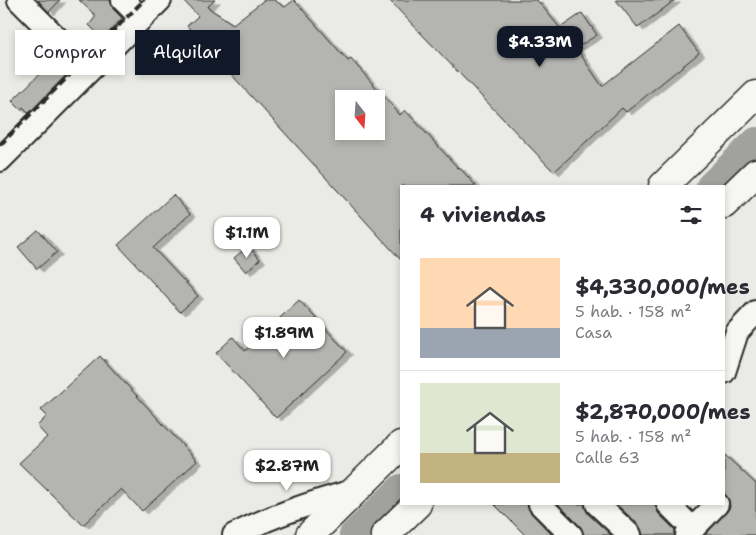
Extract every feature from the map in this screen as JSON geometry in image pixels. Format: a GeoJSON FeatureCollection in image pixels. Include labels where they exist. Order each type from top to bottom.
{"type":"FeatureCollection","features":[{"type":"Feature","properties":{"kind":"highway"},"geometry":{"type":"LineString","coordinates":[[664,185],[756,95]]}},
{"type":"Feature","properties":{"kind":"highway"},"geometry":{"type":"LineString","coordinates":[[725,203],[756,173]]}},
{"type":"Feature","properties":{"kind":"highway"},"geometry":{"type":"LineString","coordinates":[[310,535],[400,446]]}},
{"type":"Feature","properties":{"kind":"highway"},"geometry":{"type":"LineString","coordinates":[[385,535],[416,505]]}},
{"type":"Feature","properties":{"kind":"street"},"geometry":{"type":"LineString","coordinates":[[19,0],[49,30]]}},
{"type":"Feature","properties":{"kind":"street"},"geometry":{"type":"LineString","coordinates":[[123,0],[141,18]]}},
{"type":"Feature","properties":{"kind":"street"},"geometry":{"type":"LineString","coordinates":[[125,34],[160,0]]}},
{"type":"Feature","properties":{"kind":"street"},"geometry":{"type":"LineString","coordinates":[[0,160],[84,75]]}},
{"type":"Feature","properties":{"kind":"street"},"geometry":{"type":"LineString","coordinates":[[725,364],[730,324],[756,312]]}},
{"type":"Feature","properties":{"kind":"street"},"geometry":{"type":"LineString","coordinates":[[234,535],[260,522],[317,501],[356,490]]}},
{"type":"Feature","properties":{"kind":"street"},"geometry":{"type":"LineString","coordinates":[[541,505],[571,535]]}},
{"type":"Feature","properties":{"kind":"street"},"geometry":{"type":"LineString","coordinates":[[598,505],[630,535]]}},
{"type":"Feature","properties":{"kind":"street"},"geometry":{"type":"LineString","coordinates":[[669,505],[690,532],[716,505]]}},
{"type":"Feature","properties":{"kind":"building"},"geometry":{"type":"Polygon","coordinates":[[[38,0],[60,0],[49,12],[38,0]]]}},
{"type":"Feature","properties":{"kind":"building"},"geometry":{"type":"Polygon","coordinates":[[[79,0],[110,0],[113,9],[122,18],[111,30],[94,30],[89,25],[96,16],[79,0]]]}},
{"type":"Feature","properties":{"kind":"building"},"geometry":{"type":"Polygon","coordinates":[[[183,0],[215,0],[207,7],[233,24],[264,0],[274,0],[285,7],[294,0],[348,61],[351,59],[378,90],[335,90],[335,140],[385,140],[385,98],[400,115],[405,110],[475,185],[400,185],[400,259],[232,75],[240,75],[240,30],[191,30],[187,26],[198,16],[183,0]]]}},
{"type":"Feature","properties":{"kind":"building"},"geometry":{"type":"Polygon","coordinates":[[[389,0],[537,0],[560,28],[582,13],[597,35],[576,48],[602,86],[679,26],[699,53],[626,112],[622,108],[554,172],[389,0]]]}},
{"type":"Feature","properties":{"kind":"building"},"geometry":{"type":"Polygon","coordinates":[[[616,0],[675,0],[638,28],[616,0]]]}},
{"type":"Feature","properties":{"kind":"building"},"geometry":{"type":"Polygon","coordinates":[[[39,75],[66,75],[29,113],[23,107],[21,110],[12,101],[39,75]]]}},
{"type":"Feature","properties":{"kind":"building"},"geometry":{"type":"Polygon","coordinates":[[[173,195],[190,214],[153,248],[198,296],[180,312],[118,245],[173,195]]]}},
{"type":"Feature","properties":{"kind":"building"},"geometry":{"type":"Polygon","coordinates":[[[38,230],[57,252],[37,269],[18,247],[38,230]]]}},
{"type":"Feature","properties":{"kind":"building"},"geometry":{"type":"Polygon","coordinates":[[[248,246],[260,259],[246,272],[234,258],[248,246]]]}},
{"type":"Feature","properties":{"kind":"building"},"geometry":{"type":"Polygon","coordinates":[[[299,300],[347,352],[276,418],[216,353],[233,337],[245,351],[299,300]]]}},
{"type":"Feature","properties":{"kind":"building"},"geometry":{"type":"Polygon","coordinates":[[[100,356],[197,461],[142,511],[121,489],[83,525],[19,463],[47,437],[37,426],[47,416],[41,410],[100,356]]]}},
{"type":"Feature","properties":{"kind":"building"},"geometry":{"type":"Polygon","coordinates":[[[725,455],[756,484],[756,535],[705,535],[726,513],[730,507],[729,500],[725,494],[725,455]]]}},
{"type":"Feature","properties":{"kind":"building"},"geometry":{"type":"Polygon","coordinates":[[[495,505],[527,505],[531,513],[552,535],[525,535],[495,505]]]}},
{"type":"Feature","properties":{"kind":"building"},"geometry":{"type":"Polygon","coordinates":[[[559,505],[584,505],[588,514],[611,535],[584,535],[580,526],[559,505]]]}},
{"type":"Feature","properties":{"kind":"building"},"geometry":{"type":"Polygon","coordinates":[[[617,505],[655,505],[658,513],[675,530],[674,535],[643,535],[639,525],[617,505]]]}},
{"type":"Feature","properties":{"kind":"waterway"},"geometry":{"type":"LineString","coordinates":[[711,185],[756,141]]}},
{"type":"Feature","properties":{"kind":"waterway"},"geometry":{"type":"LineString","coordinates":[[353,535],[400,489]]}},
{"type":"Feature","properties":{"kind":"railway"},"geometry":{"type":"LineString","coordinates":[[0,145],[144,0]]}}]}
